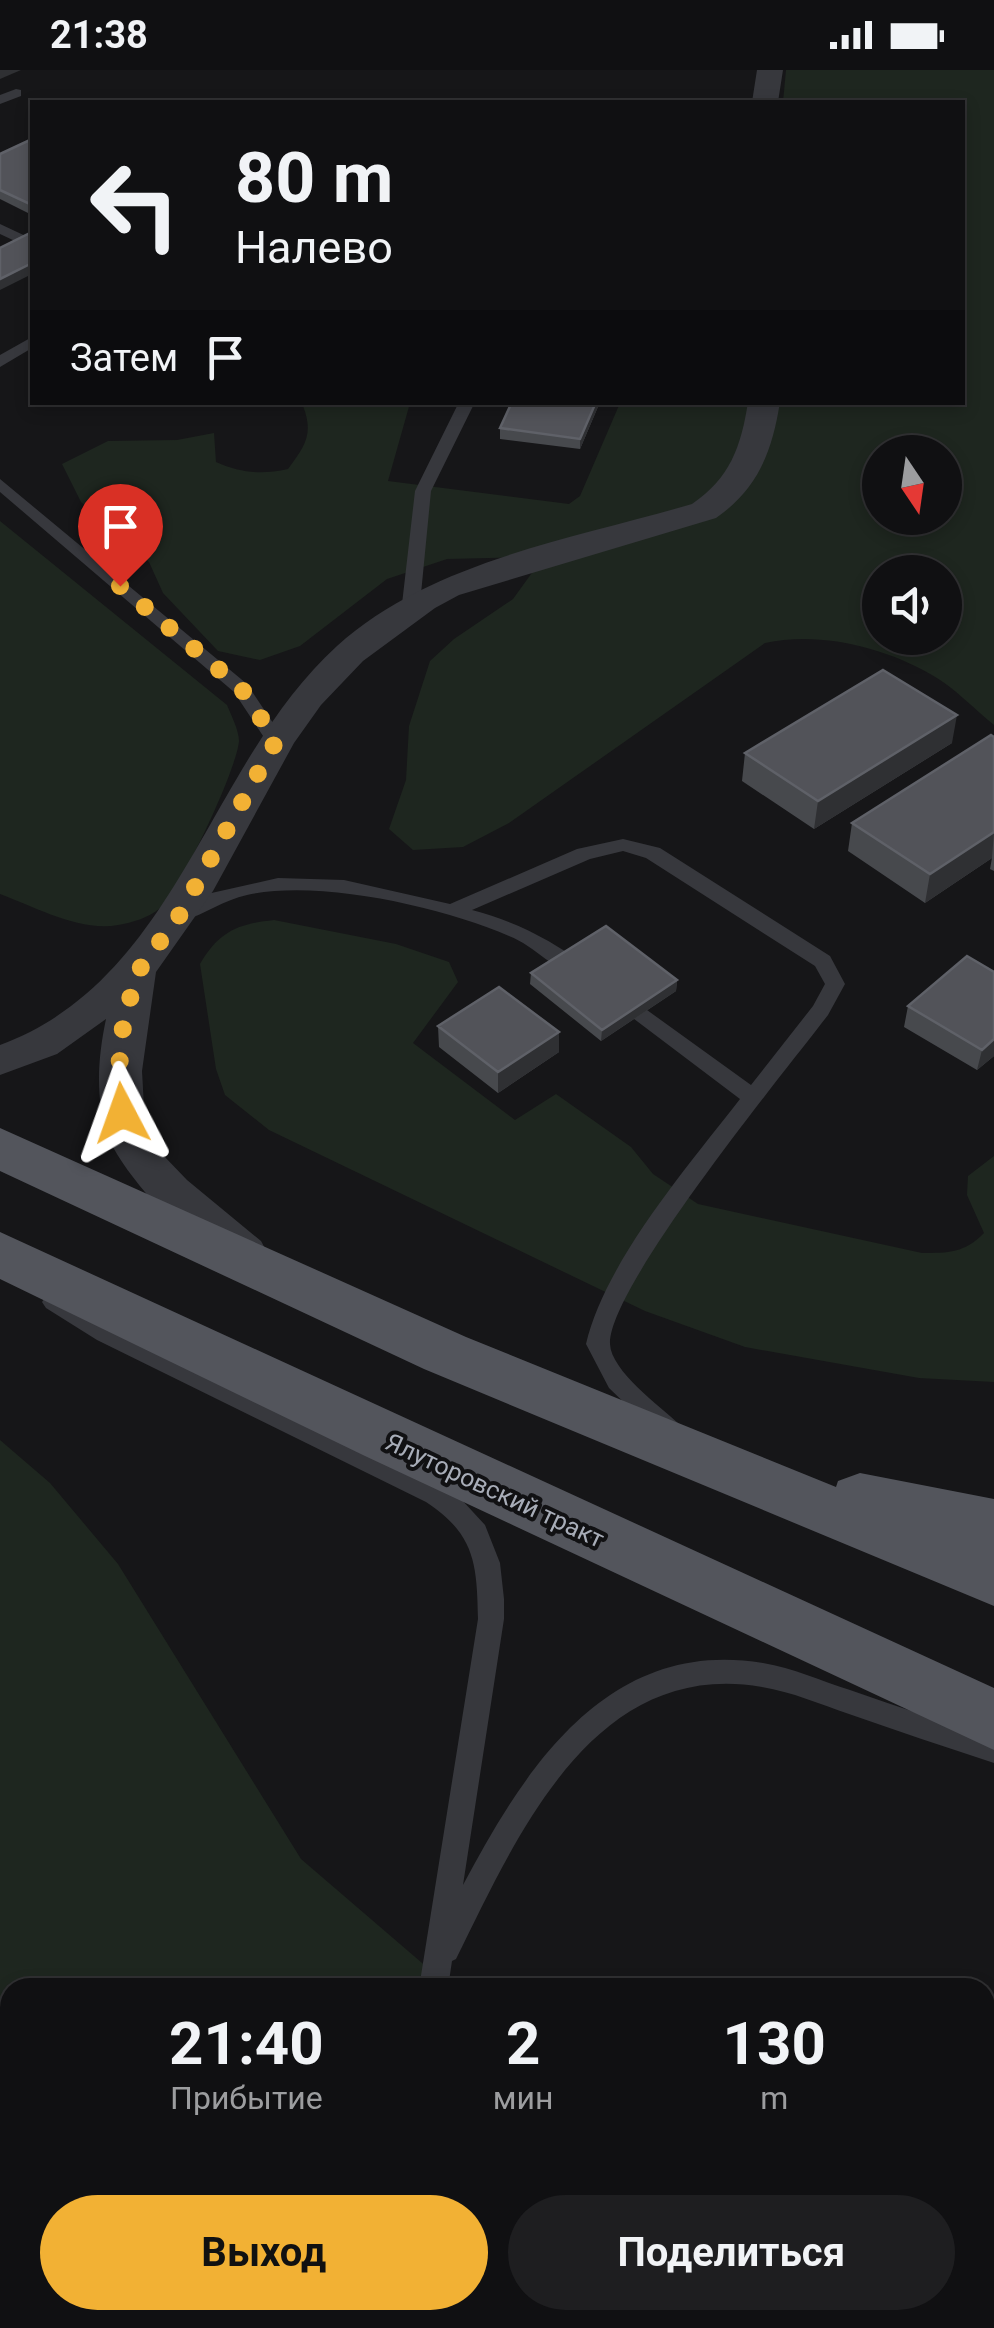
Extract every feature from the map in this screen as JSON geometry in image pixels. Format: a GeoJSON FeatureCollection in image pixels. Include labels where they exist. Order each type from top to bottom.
{"type":"FeatureCollection","features":[{"type":"Feature","properties":{"kind":"main road"},"geometry":{"type":"LineString","coordinates":[[0,1148],[446,1354],[994,1579]]}},
{"type":"Feature","properties":{"kind":"main road","name":"Ялуторовский тракт"},"geometry":{"type":"LineString","coordinates":[[0,1254],[681,1577],[994,1720]]}},
{"type":"Feature","properties":{"kind":"main road"},"geometry":{"type":"LineString","coordinates":[[761,1482],[994,1525]]}},
{"type":"Feature","properties":{"kind":"main road"},"geometry":{"type":"LineString","coordinates":[[681,1577],[994,1751]]}},
{"type":"Feature","properties":{"kind":"street"},"geometry":{"type":"LineString","coordinates":[[765,100],[770,70]]}},
{"type":"Feature","properties":{"kind":"street"},"geometry":{"type":"LineString","coordinates":[[0,1060],[56,1036],[136,974],[179,916],[276,741],[346,658],[411,604],[484,575],[617,540],[704,511],[728,496],[750,470],[763,405]]}},
{"type":"Feature","properties":{"kind":"street"},"geometry":{"type":"LineString","coordinates":[[136,974],[119,1045],[122,1113],[129,1138],[149,1174],[274,1276]]}},
{"type":"Feature","properties":{"kind":"lane"},"geometry":{"type":"LineString","coordinates":[[0,100],[16,92]]}},
{"type":"Feature","properties":{"kind":"lane"},"geometry":{"type":"LineString","coordinates":[[0,228],[30,244]]}},
{"type":"Feature","properties":{"kind":"lane"},"geometry":{"type":"LineString","coordinates":[[0,343],[16,352]]}},
{"type":"Feature","properties":{"kind":"lane"},"geometry":{"type":"LineString","coordinates":[[0,362],[30,343]]}},
{"type":"Feature","properties":{"kind":"lane"},"geometry":{"type":"LineString","coordinates":[[411,604],[422,491],[465,405]]}},
{"type":"Feature","properties":{"kind":"lane"},"geometry":{"type":"LineString","coordinates":[[0,484],[241,688],[276,741]]}},
{"type":"Feature","properties":{"kind":"lane"},"geometry":{"type":"LineString","coordinates":[[452,911],[584,854],[623,845],[653,853],[823,961],[835,984],[821,1010],[678,1200],[604,1312],[599,1328],[598,1345],[614,1376],[693,1454]]}},
{"type":"Feature","properties":{"kind":"lane"},"geometry":{"type":"LineString","coordinates":[[179,916],[213,896],[252,886],[308,883],[366,887],[452,911],[538,941],[754,1098]]}},
{"type":"Feature","properties":{"kind":"lane"},"geometry":{"type":"LineString","coordinates":[[0,1268],[105,1333],[435,1494],[453,1504],[475,1530],[491,1570],[491,1619],[434,1978]]}},
{"type":"Feature","properties":{"kind":"lane"},"geometry":{"type":"LineString","coordinates":[[435,1978],[529,1790],[558,1753],[628,1696],[672,1680],[714,1672],[749,1673],[788,1681],[994,1751]]}},
{"type":"Feature","properties":{"kind":"shaded area"},"geometry":{"type":"Polygon","coordinates":[[[786,70],[994,70],[994,725],[940,680],[890,655],[962,655],[962,555],[862,555],[862,647],[807,639],[765,643],[509,823],[463,847],[413,850],[389,829],[406,780],[409,726],[430,661],[454,639],[513,599],[534,570],[530,557],[447,559],[387,579],[300,646],[260,660],[218,651],[163,593],[149,562],[81,502],[62,464],[108,441],[177,440],[214,433],[216,462],[251,472],[278,471],[288,469],[306,439],[304,405],[409,405],[388,481],[569,504],[580,496],[619,405],[965,405],[965,100],[783,100],[786,70]]]}},
{"type":"Feature","properties":{"kind":"shaded area"},"geometry":{"type":"Polygon","coordinates":[[[0,521],[227,705],[236,727],[236,755],[194,854],[160,908],[135,921],[88,925],[0,894],[0,521]]]}},
{"type":"Feature","properties":{"kind":"shaded area"},"geometry":{"type":"Polygon","coordinates":[[[274,920],[396,944],[449,962],[458,982],[413,1043],[515,1120],[556,1094],[631,1147],[653,1174],[698,1204],[922,1253],[948,1252],[970,1245],[984,1233],[967,1195],[968,1176],[994,1156],[994,1382],[919,1378],[745,1347],[645,1311],[269,1130],[225,1095],[216,1069],[200,964],[214,944],[230,932],[274,920]]]}},
{"type":"Feature","properties":{"kind":"shaded area"},"geometry":{"type":"Polygon","coordinates":[[[0,1440],[50,1483],[118,1564],[301,1859],[440,1978],[0,1978],[0,1440]]]}},
{"type":"Feature","properties":{"kind":"building"},"geometry":{"type":"Polygon","coordinates":[[[30,140],[30,204],[0,190],[0,154],[30,140]]]}},
{"type":"Feature","properties":{"kind":"building"},"geometry":{"type":"Polygon","coordinates":[[[30,233],[30,264],[0,279],[0,248],[30,233]]]}},
{"type":"Feature","properties":{"kind":"building"},"geometry":{"type":"Polygon","coordinates":[[[511,405],[595,405],[580,439],[500,428],[511,405]]]}},
{"type":"Feature","properties":{"kind":"building"},"geometry":{"type":"Polygon","coordinates":[[[883,670],[957,715],[818,801],[745,753],[883,670]]]}},
{"type":"Feature","properties":{"kind":"building"},"geometry":{"type":"Polygon","coordinates":[[[991,735],[994,832],[930,874],[852,823],[991,735]]]}},
{"type":"Feature","properties":{"kind":"building"},"geometry":{"type":"Polygon","coordinates":[[[606,926],[677,980],[602,1030],[531,973],[606,926]]]}},
{"type":"Feature","properties":{"kind":"building"},"geometry":{"type":"Polygon","coordinates":[[[967,956],[994,972],[994,1039],[982,1050],[908,1006],[967,956]]]}},
{"type":"Feature","properties":{"kind":"building"},"geometry":{"type":"Polygon","coordinates":[[[499,987],[559,1032],[498,1072],[438,1026],[499,987]]]}},
{"type":"Feature","properties":{"kind":"route"},"geometry":{"type":"LineString","coordinates":[[120,586],[241,688],[276,741],[179,916],[136,974],[119,1045],[122,1113]]}}]}
